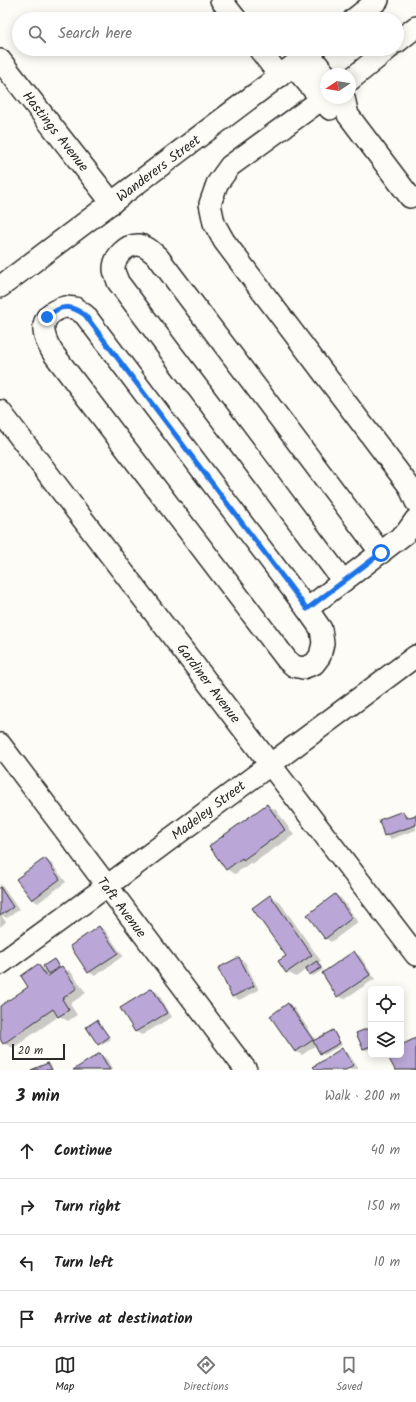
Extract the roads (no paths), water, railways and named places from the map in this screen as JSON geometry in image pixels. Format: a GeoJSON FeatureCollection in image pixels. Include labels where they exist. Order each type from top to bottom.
{"type":"FeatureCollection","features":[{"type":"Feature","properties":{"kind":"street"},"geometry":{"type":"LineString","coordinates":[[221,0],[230,12]]}},
{"type":"Feature","properties":{"kind":"street"},"geometry":{"type":"LineString","coordinates":[[363,12],[378,0]]}},
{"type":"Feature","properties":{"kind":"street"},"geometry":{"type":"LineString","coordinates":[[404,36],[416,27]]}},
{"type":"Feature","properties":{"kind":"street"},"geometry":{"type":"LineString","coordinates":[[268,56],[320,97]]}},
{"type":"Feature","properties":{"kind":"street","name":"Wanderers Street"},"geometry":{"type":"LineString","coordinates":[[0,287],[306,56]]}},
{"type":"Feature","properties":{"kind":"street"},"geometry":{"type":"LineString","coordinates":[[315,56],[322,68]]}},
{"type":"Feature","properties":{"kind":"street"},"geometry":{"type":"LineString","coordinates":[[356,75],[379,56]]}},
{"type":"Feature","properties":{"kind":"street","name":"Hastings Avenue"},"geometry":{"type":"LineString","coordinates":[[0,60],[112,203]]}},
{"type":"Feature","properties":{"kind":"street"},"geometry":{"type":"LineString","coordinates":[[320,100],[230,166],[217,184],[210,204],[214,223],[229,247],[409,486],[416,502]]}},
{"type":"Feature","properties":{"kind":"street"},"geometry":{"type":"LineString","coordinates":[[327,104],[332,110],[346,106],[410,197]]}},
{"type":"Feature","properties":{"kind":"street"},"geometry":{"type":"LineString","coordinates":[[343,581],[118,282],[114,270],[116,259],[124,249],[138,245],[148,248],[158,257],[381,553]]}},
{"type":"Feature","properties":{"kind":"street"},"geometry":{"type":"LineString","coordinates":[[65,307],[75,308],[85,315],[307,609],[321,629],[323,643],[320,656],[314,664],[303,668],[294,666],[287,660],[53,353],[45,341],[43,328],[47,317],[55,309],[65,307]]}},
{"type":"Feature","properties":{"kind":"street","name":"Gardiner Avenue"},"geometry":{"type":"LineString","coordinates":[[0,411],[416,955]]}},
{"type":"Feature","properties":{"kind":"street"},"geometry":{"type":"LineString","coordinates":[[307,609],[406,533],[416,519]]}},
{"type":"Feature","properties":{"kind":"street","name":"Madeley Street"},"geometry":{"type":"LineString","coordinates":[[0,964],[416,656]]}},
{"type":"Feature","properties":{"kind":"street","name":"Taft Avenue"},"geometry":{"type":"LineString","coordinates":[[0,744],[246,1070]]}}]}
